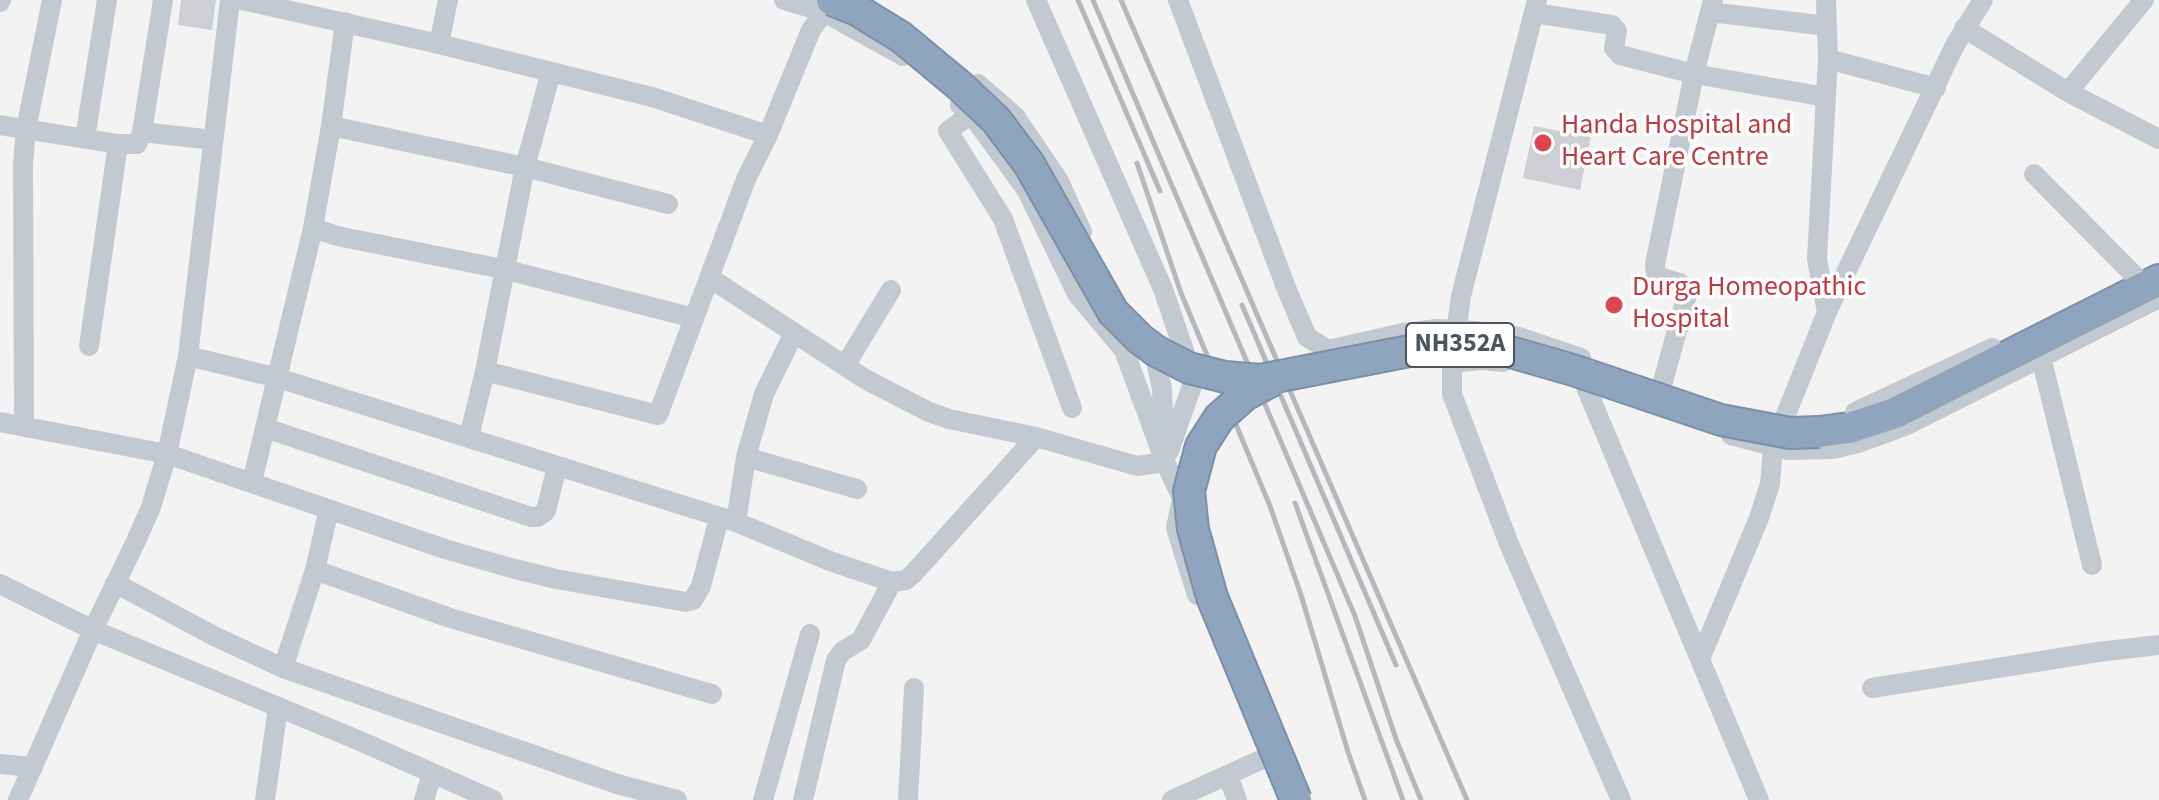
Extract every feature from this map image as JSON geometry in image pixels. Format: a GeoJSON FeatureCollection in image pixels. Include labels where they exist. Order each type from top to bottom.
{"type":"FeatureCollection","features":[{"type":"Feature","properties":{"kind":"highway","name":"NH352A"},"geometry":{"type":"LineString","coordinates":[[828,6],[857,10],[901,37],[996,120],[1029,164],[1102,296],[1140,339],[1172,360],[1207,374],[1244,379],[1286,376],[1435,347],[1493,347],[1573,370],[1721,420],[1790,433],[1819,432],[1849,428],[1895,413],[2061,329],[2149,280]]}},
{"type":"Feature","properties":{"kind":"highway"},"geometry":{"type":"LineString","coordinates":[[1286,376],[1245,395],[1219,418],[1201,446],[1189,491],[1193,529],[1212,597],[1296,800]]}},
{"type":"Feature","properties":{"kind":"street"},"geometry":{"type":"LineString","coordinates":[[24,425],[23,215],[26,129],[52,0]]}},
{"type":"Feature","properties":{"kind":"street"},"geometry":{"type":"LineString","coordinates":[[85,138],[107,0]]}},
{"type":"Feature","properties":{"kind":"street"},"geometry":{"type":"LineString","coordinates":[[0,125],[118,144],[137,144],[142,132],[163,0]]}},
{"type":"Feature","properties":{"kind":"street"},"geometry":{"type":"LineString","coordinates":[[18,800],[151,507],[167,454],[188,356],[230,0]]}},
{"type":"Feature","properties":{"kind":"street"},"geometry":{"type":"LineString","coordinates":[[242,0],[439,44],[652,97],[768,135]]}},
{"type":"Feature","properties":{"kind":"street"},"geometry":{"type":"LineString","coordinates":[[439,44],[448,0]]}},
{"type":"Feature","properties":{"kind":"street"},"geometry":{"type":"LineString","coordinates":[[784,0],[828,6],[897,51],[971,114],[1026,189],[1077,294],[1124,350],[1165,462],[1182,498],[1205,517],[1225,591],[1309,800]]}},
{"type":"Feature","properties":{"kind":"street"},"geometry":{"type":"LineString","coordinates":[[864,0],[955,64],[1015,116],[1059,181],[1098,265],[1152,340],[1162,389],[1165,462]]}},
{"type":"Feature","properties":{"kind":"street"},"geometry":{"type":"LineString","coordinates":[[1036,0],[1163,289],[1194,380],[1165,462]]}},
{"type":"Feature","properties":{"kind":"street"},"geometry":{"type":"LineString","coordinates":[[1178,0],[1307,337],[1328,350],[1403,333],[1457,330],[1494,332],[1519,337],[1737,410],[1783,419],[1814,420],[1864,410],[2149,280],[2159,269]]}},
{"type":"Feature","properties":{"kind":"street"},"geometry":{"type":"LineString","coordinates":[[1826,0],[1828,59],[1817,259],[1827,312]]}},
{"type":"Feature","properties":{"kind":"street"},"geometry":{"type":"LineString","coordinates":[[1700,659],[1743,558],[1770,484],[1773,447],[1827,312],[1976,1]]}},
{"type":"Feature","properties":{"kind":"street"},"geometry":{"type":"LineString","coordinates":[[2068,92],[2142,2],[2159,15]]}},
{"type":"Feature","properties":{"kind":"street"},"geometry":{"type":"LineString","coordinates":[[485,371],[658,415],[746,179],[768,135],[808,36],[828,6]]}},
{"type":"Feature","properties":{"kind":"street"},"geometry":{"type":"LineString","coordinates":[[1621,800],[1509,544],[1452,394],[1452,363],[1461,296],[1535,6],[1612,25],[1617,31],[1614,48],[1620,55],[1694,74],[1826,97]]}},
{"type":"Feature","properties":{"kind":"street"},"geometry":{"type":"LineString","coordinates":[[1662,385],[1688,291],[1680,283],[1656,276],[1655,264],[1711,6],[1827,26]]}},
{"type":"Feature","properties":{"kind":"street"},"geometry":{"type":"LineString","coordinates":[[252,482],[313,228],[345,22]]}},
{"type":"Feature","properties":{"kind":"street"},"geometry":{"type":"LineString","coordinates":[[1964,28],[2068,92],[2159,139]]}},
{"type":"Feature","properties":{"kind":"street"},"geometry":{"type":"LineString","coordinates":[[1828,59],[1936,88]]}},
{"type":"Feature","properties":{"kind":"street"},"geometry":{"type":"LineString","coordinates":[[469,437],[525,167],[551,72]]}},
{"type":"Feature","properties":{"kind":"street"},"geometry":{"type":"LineString","coordinates":[[971,114],[948,131],[1003,219],[1072,408]]}},
{"type":"Feature","properties":{"kind":"street"},"geometry":{"type":"LineString","coordinates":[[331,126],[525,167],[668,204]]}},
{"type":"Feature","properties":{"kind":"street"},"geometry":{"type":"LineString","coordinates":[[142,132],[213,140]]}},
{"type":"Feature","properties":{"kind":"street"},"geometry":{"type":"LineString","coordinates":[[89,346],[118,144]]}},
{"type":"Feature","properties":{"kind":"street"},"geometry":{"type":"LineString","coordinates":[[2034,174],[2149,280]]}},
{"type":"Feature","properties":{"kind":"street"},"geometry":{"type":"LineString","coordinates":[[313,228],[337,236],[503,269],[694,318]]}},
{"type":"Feature","properties":{"kind":"street"},"geometry":{"type":"LineString","coordinates":[[710,278],[885,391],[929,412],[1036,437],[1137,466],[1165,462]]}},
{"type":"Feature","properties":{"kind":"street"},"geometry":{"type":"LineString","coordinates":[[846,364],[891,290]]}},
{"type":"Feature","properties":{"kind":"street"},"geometry":{"type":"LineString","coordinates":[[1452,363],[1482,360],[1533,367],[1773,447],[1812,451],[1858,443],[1907,425],[2159,298]]}},
{"type":"Feature","properties":{"kind":"street"},"geometry":{"type":"LineString","coordinates":[[0,422],[167,454],[445,549],[511,568],[686,602],[693,600],[701,586],[727,520],[764,394],[794,333]]}},
{"type":"Feature","properties":{"kind":"street"},"geometry":{"type":"LineString","coordinates":[[188,356],[278,378],[469,437],[727,520],[892,582],[906,580],[913,574],[1036,437]]}},
{"type":"Feature","properties":{"kind":"street"},"geometry":{"type":"LineString","coordinates":[[2041,357],[2092,565]]}},
{"type":"Feature","properties":{"kind":"street"},"geometry":{"type":"LineString","coordinates":[[1585,385],[1759,800]]}},
{"type":"Feature","properties":{"kind":"street"},"geometry":{"type":"LineString","coordinates":[[265,428],[531,517],[538,517],[546,511],[557,466]]}},
{"type":"Feature","properties":{"kind":"street"},"geometry":{"type":"LineString","coordinates":[[746,457],[857,489]]}},
{"type":"Feature","properties":{"kind":"street"},"geometry":{"type":"LineString","coordinates":[[1182,498],[1176,528],[1191,576],[1205,617],[1283,800]]}},
{"type":"Feature","properties":{"kind":"street"},"geometry":{"type":"LineString","coordinates":[[283,668],[315,570],[329,509]]}},
{"type":"Feature","properties":{"kind":"street"},"geometry":{"type":"LineString","coordinates":[[315,570],[450,618],[712,694]]}},
{"type":"Feature","properties":{"kind":"street"},"geometry":{"type":"LineString","coordinates":[[803,800],[836,660],[843,651],[861,640],[892,582]]}},
{"type":"Feature","properties":{"kind":"street"},"geometry":{"type":"LineString","coordinates":[[115,583],[214,636],[283,668],[617,784],[677,800]]}},
{"type":"Feature","properties":{"kind":"street"},"geometry":{"type":"LineString","coordinates":[[0,584],[93,630],[493,800]]}},
{"type":"Feature","properties":{"kind":"street"},"geometry":{"type":"LineString","coordinates":[[763,800],[810,634]]}},
{"type":"Feature","properties":{"kind":"street"},"geometry":{"type":"LineString","coordinates":[[1872,688],[2159,645]]}},
{"type":"Feature","properties":{"kind":"street"},"geometry":{"type":"LineString","coordinates":[[908,800],[914,688]]}},
{"type":"Feature","properties":{"kind":"street"},"geometry":{"type":"LineString","coordinates":[[265,800],[278,707]]}},
{"type":"Feature","properties":{"kind":"street"},"geometry":{"type":"LineString","coordinates":[[1172,800],[1265,758]]}},
{"type":"Feature","properties":{"kind":"street"},"geometry":{"type":"LineString","coordinates":[[0,764],[33,767]]}},
{"type":"Feature","properties":{"kind":"street"},"geometry":{"type":"LineString","coordinates":[[424,800],[432,774]]}},
{"type":"Feature","properties":{"kind":"street"},"geometry":{"type":"LineString","coordinates":[[1228,776],[1237,800]]}},
{"type":"Feature","properties":{"kind":"building"},"geometry":{"type":"Polygon","coordinates":[[[181,0],[216,0],[212,30],[178,25],[181,0]]]}},
{"type":"Feature","properties":{"kind":"building"},"geometry":{"type":"Polygon","coordinates":[[[1534,126],[1591,137],[1580,190],[1523,178],[1534,126]]]}},
{"type":"Feature","properties":{"kind":"railway"},"geometry":{"type":"LineString","coordinates":[[1078,0],[1160,191]]}},
{"type":"Feature","properties":{"kind":"railway"},"geometry":{"type":"LineString","coordinates":[[1093,0],[1355,616],[1396,739],[1421,800]]}},
{"type":"Feature","properties":{"kind":"railway"},"geometry":{"type":"LineString","coordinates":[[1121,0],[1467,800]]}},
{"type":"Feature","properties":{"kind":"railway"},"geometry":{"type":"LineString","coordinates":[[1137,163],[1181,293],[1270,506],[1365,800]]}},
{"type":"Feature","properties":{"kind":"railway"},"geometry":{"type":"LineString","coordinates":[[1242,305],[1396,665]]}},
{"type":"Feature","properties":{"kind":"railway"},"geometry":{"type":"LineString","coordinates":[[1295,503],[1403,800]]}},
{"type":"Feature","properties":{"kind":"place","name":"Handa Hospital and Heart Care Centre"},"geometry":{"type":"Point","coordinates":[1543,143]}},
{"type":"Feature","properties":{"kind":"place","name":"Durga Homeopathic Hospital"},"geometry":{"type":"Point","coordinates":[1614,305]}}]}
